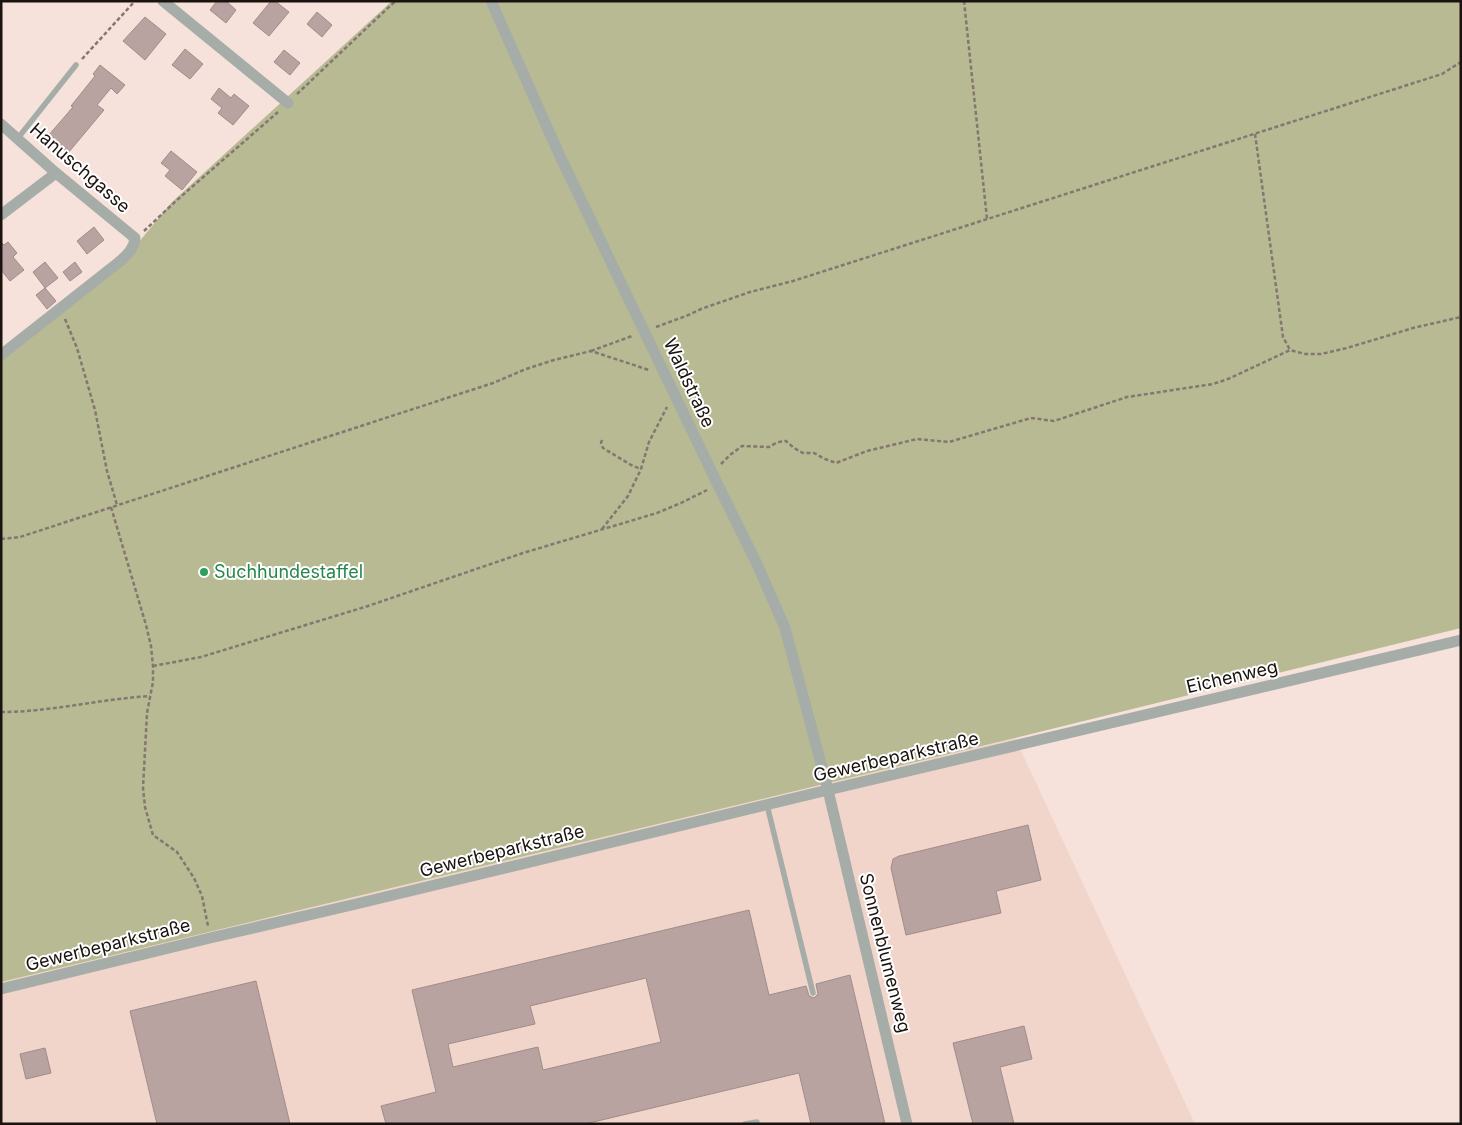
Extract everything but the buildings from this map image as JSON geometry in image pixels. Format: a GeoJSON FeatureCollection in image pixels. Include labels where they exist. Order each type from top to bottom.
{"type":"FeatureCollection","features":[{"type":"Feature","properties":{"kind":"street"},"geometry":{"type":"LineString","coordinates":[[163,1],[288,103]]}},
{"type":"Feature","properties":{"kind":"street","name":"Waldstraße"},"geometry":{"type":"LineString","coordinates":[[490,1],[559,154],[757,564],[785,628],[828,790]]}},
{"type":"Feature","properties":{"kind":"street","name":"Hanuschgasse"},"geometry":{"type":"LineString","coordinates":[[1,124],[135,238]]}},
{"type":"Feature","properties":{"kind":"street"},"geometry":{"type":"LineString","coordinates":[[1,215],[56,172]]}},
{"type":"Feature","properties":{"kind":"street"},"geometry":{"type":"LineString","coordinates":[[1,355],[130,252],[135,238]]}},
{"type":"Feature","properties":{"kind":"street","name":"Eichenweg"},"geometry":{"type":"LineString","coordinates":[[1010,748],[1461,640]]}},
{"type":"Feature","properties":{"kind":"street","name":"Gewerbeparkstraße"},"geometry":{"type":"LineString","coordinates":[[1,989],[1010,748]]}},
{"type":"Feature","properties":{"kind":"street","name":"Sonnenblumenweg"},"geometry":{"type":"LineString","coordinates":[[828,790],[906,1124]]}},
{"type":"Feature","properties":{"kind":"lane"},"geometry":{"type":"LineString","coordinates":[[18,138],[76,65]]}},
{"type":"Feature","properties":{"kind":"lane"},"geometry":{"type":"LineString","coordinates":[[767,806],[813,993]]}},
{"type":"Feature","properties":{"kind":"lane"},"geometry":{"type":"LineString","coordinates":[[745,1124],[756,1122],[757,1124]]}},
{"type":"Feature","properties":{"kind":"path"},"geometry":{"type":"LineString","coordinates":[[76,65],[135,1]]}},
{"type":"Feature","properties":{"kind":"path"},"geometry":{"type":"LineString","coordinates":[[135,238],[288,103],[396,1]]}},
{"type":"Feature","properties":{"kind":"path"},"geometry":{"type":"LineString","coordinates":[[964,1],[987,219]]}},
{"type":"Feature","properties":{"kind":"path"},"geometry":{"type":"LineString","coordinates":[[1,539],[20,537],[493,383],[526,369],[591,351],[750,292],[793,281],[1442,74],[1461,62]]}},
{"type":"Feature","properties":{"kind":"path"},"geometry":{"type":"LineString","coordinates":[[1255,134],[1283,337],[1290,350]]}},
{"type":"Feature","properties":{"kind":"path"},"geometry":{"type":"LineString","coordinates":[[60,308],[77,348],[95,410],[107,471],[117,505]]}},
{"type":"Feature","properties":{"kind":"path"},"geometry":{"type":"LineString","coordinates":[[711,471],[742,446],[769,447],[783,441],[803,453],[814,453],[836,463],[867,451],[917,439],[949,442],[1031,418],[1054,421],[1127,397],[1213,384],[1290,350],[1305,354],[1321,354],[1413,328],[1461,317]]}},
{"type":"Feature","properties":{"kind":"path"},"geometry":{"type":"LineString","coordinates":[[591,351],[666,375]]}},
{"type":"Feature","properties":{"kind":"path"},"geometry":{"type":"LineString","coordinates":[[602,529],[628,496],[666,407],[676,397]]}},
{"type":"Feature","properties":{"kind":"path"},"geometry":{"type":"LineString","coordinates":[[602,440],[603,448],[641,469]]}},
{"type":"Feature","properties":{"kind":"path"},"geometry":{"type":"LineString","coordinates":[[153,666],[201,657],[368,606],[523,553],[657,513],[681,504],[718,485]]}},
{"type":"Feature","properties":{"kind":"path"},"geometry":{"type":"LineString","coordinates":[[111,507],[146,624],[153,666],[143,788],[149,821],[153,835],[177,852],[194,878],[207,914],[210,938]]}},
{"type":"Feature","properties":{"kind":"path"},"geometry":{"type":"LineString","coordinates":[[1,712],[28,712],[122,698],[150,696]]}},
{"type":"Feature","properties":{"kind":"shaded area"},"geometry":{"type":"Polygon","coordinates":[[[1015,738],[1195,1124],[1,1124],[1,982],[1015,738]]]}},
{"type":"Feature","properties":{"kind":"green space"},"geometry":{"type":"Polygon","coordinates":[[[392,1],[1461,1],[1461,628],[1015,738],[1,982],[1,350],[138,243],[171,203],[392,1]]]}},
{"type":"Feature","properties":{"kind":"place","name":"Suchhundestaffel"},"geometry":{"type":"Point","coordinates":[204,572]}}]}
